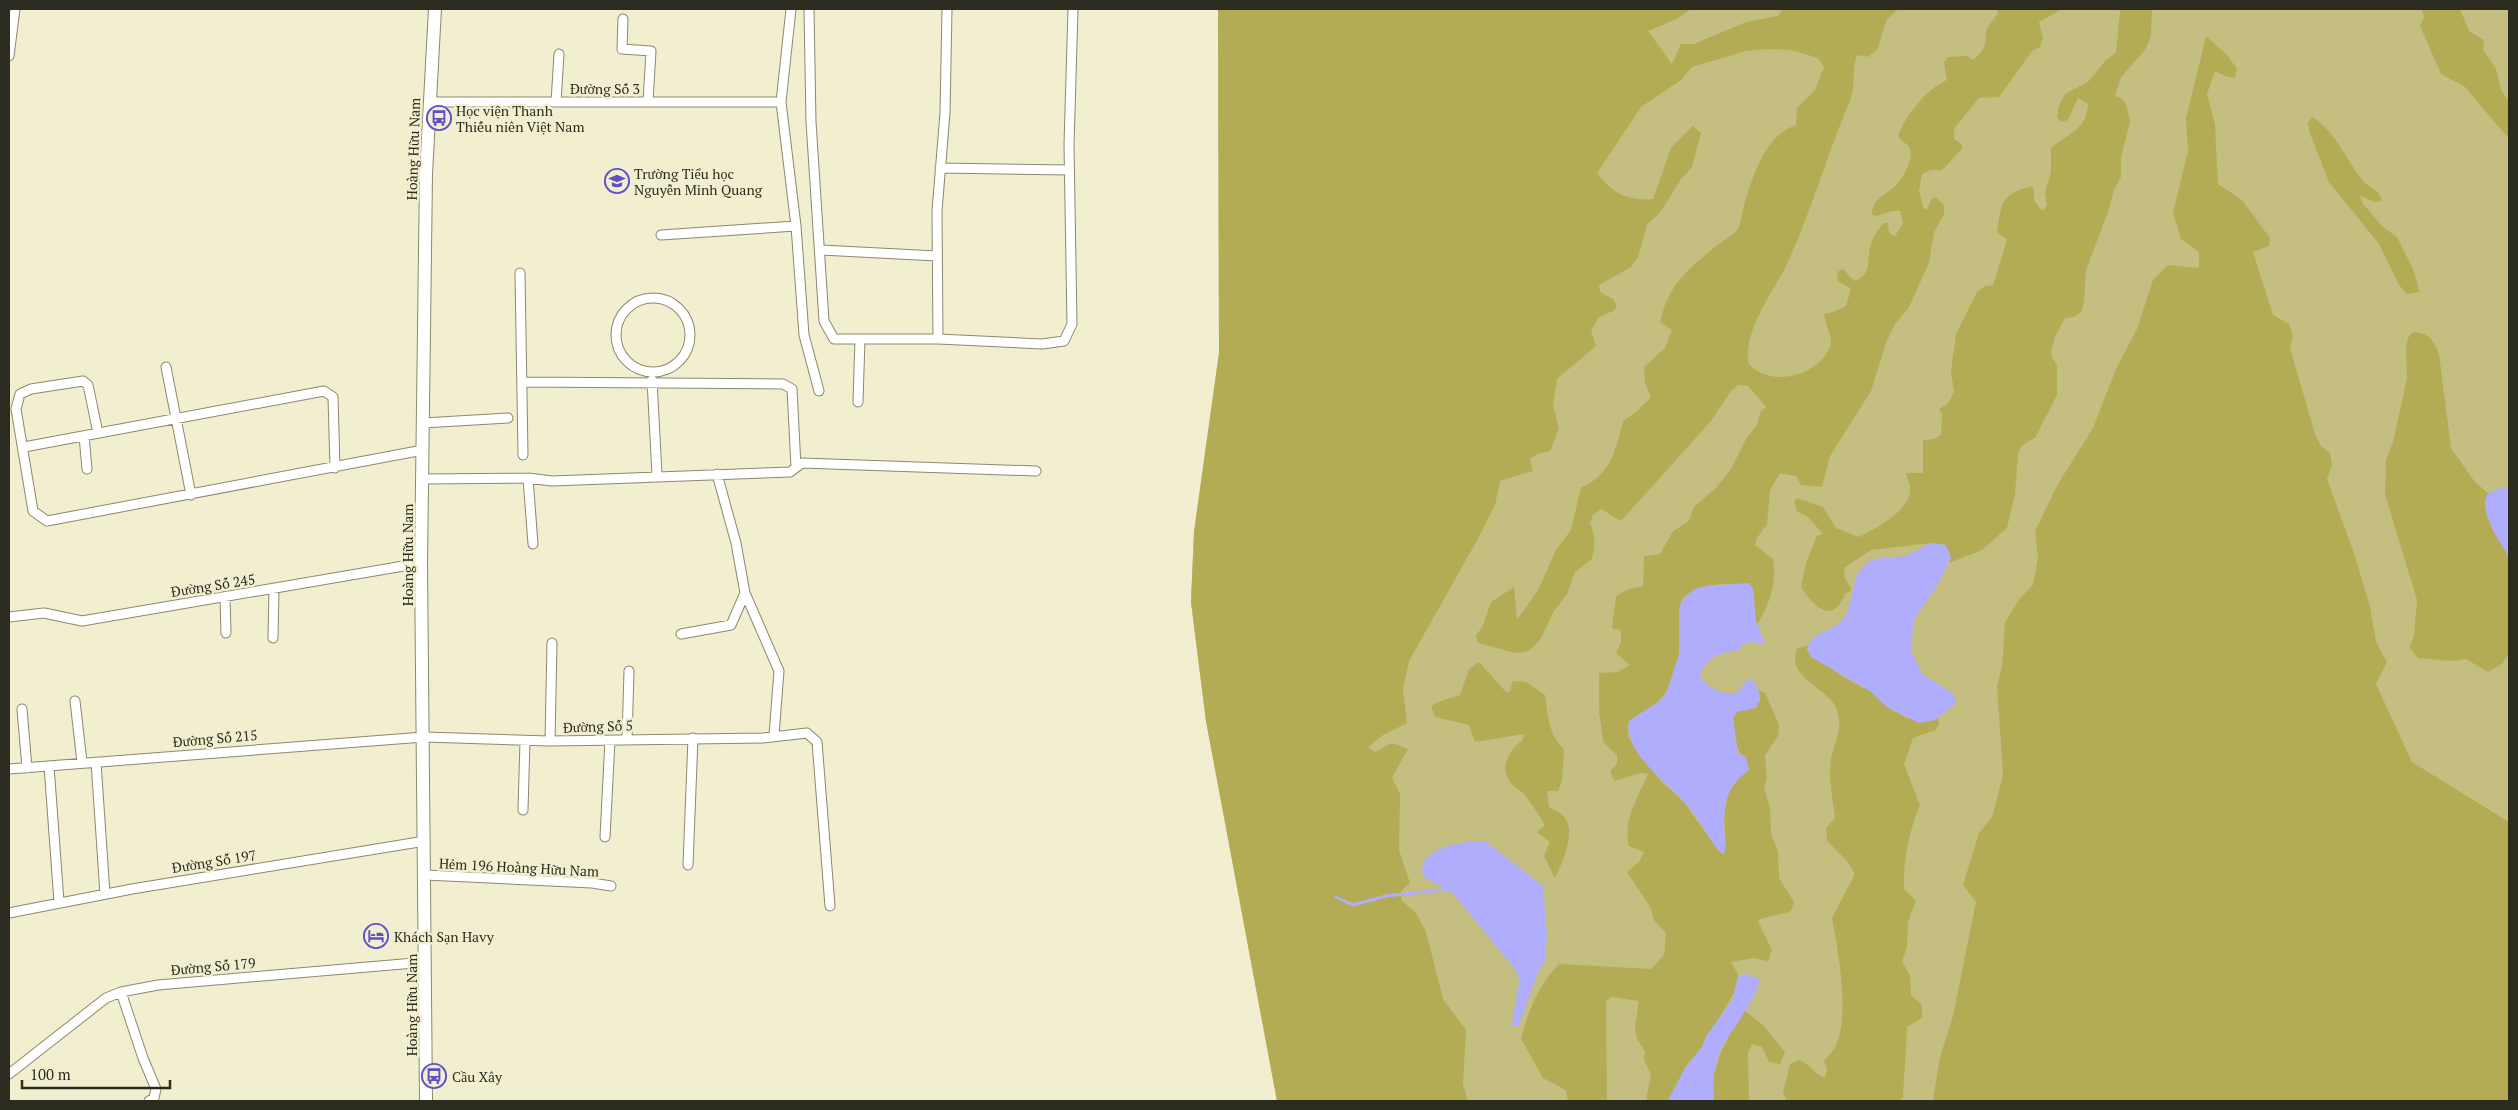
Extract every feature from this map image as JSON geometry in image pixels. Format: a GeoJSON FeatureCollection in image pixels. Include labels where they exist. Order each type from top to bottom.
{"type":"FeatureCollection","features":[{"type":"Feature","properties":{"kind":"main road","name":"Hoàng Hữu Nam"},"geometry":{"type":"LineString","coordinates":[[426,1101],[421,563],[426,174],[435,9]]}},
{"type":"Feature","properties":{"kind":"street"},"geometry":{"type":"LineString","coordinates":[[9,56],[15,9]]}},
{"type":"Feature","properties":{"kind":"street"},"geometry":{"type":"LineString","coordinates":[[791,9],[781,102],[796,226],[804,335],[819,391]]}},
{"type":"Feature","properties":{"kind":"street"},"geometry":{"type":"LineString","coordinates":[[809,9],[811,122],[821,250],[824,321],[834,339],[938,339],[1042,344],[1064,341],[1072,324],[1070,170],[1073,9]]}},
{"type":"Feature","properties":{"kind":"street"},"geometry":{"type":"LineString","coordinates":[[938,339],[937,211],[945,113],[947,9]]}},
{"type":"Feature","properties":{"kind":"street"},"geometry":{"type":"LineString","coordinates":[[623,19],[622,50],[651,51],[648,102]]}},
{"type":"Feature","properties":{"kind":"street"},"geometry":{"type":"LineString","coordinates":[[556,102],[559,54]]}},
{"type":"Feature","properties":{"kind":"street","name":"Đường Số 3"},"geometry":{"type":"LineString","coordinates":[[430,102],[781,102]]}},
{"type":"Feature","properties":{"kind":"street"},"geometry":{"type":"LineString","coordinates":[[940,168],[1070,170]]}},
{"type":"Feature","properties":{"kind":"street"},"geometry":{"type":"LineString","coordinates":[[661,235],[796,226]]}},
{"type":"Feature","properties":{"kind":"street"},"geometry":{"type":"LineString","coordinates":[[821,250],[937,256]]}},
{"type":"Feature","properties":{"kind":"street"},"geometry":{"type":"LineString","coordinates":[[520,273],[523,455]]}},
{"type":"Feature","properties":{"kind":"street"},"geometry":{"type":"LineString","coordinates":[[646,298],[656,298],[665,300],[682,310],[687,318],[691,337],[689,347],[678,363],[670,368],[651,372],[642,370],[626,359],[620,351],[616,332],[618,323],[629,307],[646,298]]}},
{"type":"Feature","properties":{"kind":"street"},"geometry":{"type":"LineString","coordinates":[[858,402],[860,339]]}},
{"type":"Feature","properties":{"kind":"street"},"geometry":{"type":"LineString","coordinates":[[166,367],[191,495]]}},
{"type":"Feature","properties":{"kind":"street"},"geometry":{"type":"LineString","coordinates":[[651,372],[657,475]]}},
{"type":"Feature","properties":{"kind":"street"},"geometry":{"type":"LineString","coordinates":[[98,433],[88,385],[83,381],[31,389],[20,394],[16,409],[24,447],[33,511],[47,520],[191,495],[423,450]]}},
{"type":"Feature","properties":{"kind":"street"},"geometry":{"type":"LineString","coordinates":[[523,382],[783,384],[792,389],[796,467]]}},
{"type":"Feature","properties":{"kind":"street"},"geometry":{"type":"LineString","coordinates":[[24,447],[324,391],[333,397],[335,468]]}},
{"type":"Feature","properties":{"kind":"street"},"geometry":{"type":"LineString","coordinates":[[423,422],[508,418]]}},
{"type":"Feature","properties":{"kind":"street"},"geometry":{"type":"LineString","coordinates":[[84,436],[87,469]]}},
{"type":"Feature","properties":{"kind":"street"},"geometry":{"type":"LineString","coordinates":[[422,479],[528,478],[570,480],[657,475],[790,472],[802,463],[1036,471]]}},
{"type":"Feature","properties":{"kind":"street"},"geometry":{"type":"LineString","coordinates":[[717,474],[736,543],[745,593],[779,671],[774,735]]}},
{"type":"Feature","properties":{"kind":"street"},"geometry":{"type":"LineString","coordinates":[[528,478],[532,544]]}},
{"type":"Feature","properties":{"kind":"street","name":"Đường Số 245"},"geometry":{"type":"LineString","coordinates":[[9,617],[44,612],[82,620],[421,563]]}},
{"type":"Feature","properties":{"kind":"street"},"geometry":{"type":"LineString","coordinates":[[274,589],[274,638]]}},
{"type":"Feature","properties":{"kind":"street"},"geometry":{"type":"LineString","coordinates":[[681,634],[731,626],[745,593]]}},
{"type":"Feature","properties":{"kind":"street"},"geometry":{"type":"LineString","coordinates":[[225,597],[226,633]]}},
{"type":"Feature","properties":{"kind":"street"},"geometry":{"type":"LineString","coordinates":[[550,741],[552,642]]}},
{"type":"Feature","properties":{"kind":"street"},"geometry":{"type":"LineString","coordinates":[[627,739],[629,671]]}},
{"type":"Feature","properties":{"kind":"street"},"geometry":{"type":"LineString","coordinates":[[75,701],[82,762]]}},
{"type":"Feature","properties":{"kind":"street"},"geometry":{"type":"LineString","coordinates":[[22,709],[27,768]]}},
{"type":"Feature","properties":{"kind":"street","name":"Đường Số 5"},"geometry":{"type":"LineString","coordinates":[[424,737],[525,742],[763,738],[774,735],[807,733],[817,742],[830,906]]}},
{"type":"Feature","properties":{"kind":"street","name":"Đường Số 215"},"geometry":{"type":"LineString","coordinates":[[9,769],[424,737]]}},
{"type":"Feature","properties":{"kind":"street"},"geometry":{"type":"LineString","coordinates":[[688,865],[694,738]]}},
{"type":"Feature","properties":{"kind":"street"},"geometry":{"type":"LineString","coordinates":[[605,837],[610,740]]}},
{"type":"Feature","properties":{"kind":"street"},"geometry":{"type":"LineString","coordinates":[[523,810],[525,742]]}},
{"type":"Feature","properties":{"kind":"street"},"geometry":{"type":"LineString","coordinates":[[96,762],[105,894]]}},
{"type":"Feature","properties":{"kind":"street"},"geometry":{"type":"LineString","coordinates":[[49,766],[59,902]]}},
{"type":"Feature","properties":{"kind":"street","name":"Đường Số 197"},"geometry":{"type":"LineString","coordinates":[[9,912],[105,894],[425,841]]}},
{"type":"Feature","properties":{"kind":"street","name":"Hẻm 196 Hoàng Hữu Nam"},"geometry":{"type":"LineString","coordinates":[[425,875],[592,883],[611,886]]}},
{"type":"Feature","properties":{"kind":"street","name":"Đường Số 179"},"geometry":{"type":"LineString","coordinates":[[9,1074],[106,998],[121,992],[158,985],[426,962]]}},
{"type":"Feature","properties":{"kind":"street"},"geometry":{"type":"LineString","coordinates":[[121,992],[143,1058],[156,1089],[154,1098],[149,1101]]}},
{"type":"Feature","properties":{"kind":"shaded area"},"geometry":{"type":"Polygon","coordinates":[[[1218,9],[2509,9],[2509,1101],[1277,1101],[1206,721],[1191,602],[1194,532],[1219,353],[1218,9]]]}},
{"type":"Feature","properties":{"kind":"shaded area"},"geometry":{"type":"Polygon","coordinates":[[[1218,9],[1691,9],[1677,19],[1648,31],[1672,64],[1681,44],[1694,44],[1746,22],[1778,16],[1783,9],[1899,9],[1887,19],[1877,50],[1867,57],[1861,55],[1856,57],[1851,98],[1805,222],[1788,262],[1755,323],[1748,349],[1748,363],[1767,375],[1778,377],[1801,373],[1812,368],[1821,360],[1828,351],[1831,342],[1824,314],[1846,306],[1851,289],[1838,281],[1837,272],[1843,269],[1854,281],[1860,278],[1864,275],[1868,266],[1872,241],[1883,223],[1888,223],[1889,233],[1895,236],[1903,223],[1900,211],[1892,211],[1877,216],[1872,215],[1873,209],[1878,200],[1898,183],[1906,171],[1911,156],[1910,151],[1909,147],[1898,136],[1911,112],[1925,96],[1932,89],[1947,80],[1944,62],[1948,57],[1967,56],[1973,60],[1979,54],[1985,45],[1987,29],[1998,13],[1997,9],[2062,9],[2039,22],[2043,38],[2040,47],[2032,51],[1999,97],[1979,98],[1954,129],[1954,139],[1962,144],[1962,149],[1942,170],[1931,170],[1922,174],[1919,191],[1924,209],[1927,209],[1932,198],[1937,198],[1944,205],[1944,214],[1934,232],[1929,263],[1908,309],[1895,324],[1886,343],[1871,391],[1830,456],[1822,487],[1801,485],[1796,476],[1780,473],[1770,490],[1767,524],[1757,538],[1755,545],[1773,559],[1774,576],[1769,601],[1757,625],[1731,584],[1707,586],[1691,591],[1685,596],[1679,611],[1680,648],[1676,668],[1668,689],[1658,702],[1629,721],[1628,736],[1651,769],[1683,801],[1719,851],[1724,854],[1725,811],[1728,796],[1736,782],[1749,770],[1739,751],[1732,726],[1735,714],[1743,708],[1760,702],[1759,690],[1765,693],[1779,725],[1778,736],[1765,755],[1767,779],[1764,787],[1770,809],[1771,833],[1778,852],[1779,878],[1794,902],[1791,911],[1758,921],[1772,950],[1768,961],[1753,958],[1731,962],[1738,974],[1735,991],[1704,1045],[1686,1066],[1668,1101],[1646,1101],[1651,1074],[1644,1060],[1645,1051],[1637,1039],[1635,1027],[1639,1001],[1611,997],[1606,1001],[1607,1101],[1568,1101],[1566,1090],[1543,1078],[1521,1039],[1535,998],[1559,964],[1651,969],[1664,955],[1666,933],[1654,920],[1650,907],[1627,872],[1639,862],[1644,852],[1629,846],[1627,836],[1632,808],[1648,774],[1641,773],[1614,781],[1610,771],[1617,764],[1617,755],[1603,742],[1599,711],[1599,673],[1618,672],[1630,665],[1616,653],[1621,642],[1621,630],[1612,628],[1616,596],[1629,589],[1643,586],[1644,556],[1660,554],[1673,531],[1688,522],[1694,507],[1716,488],[1731,469],[1746,439],[1757,425],[1761,411],[1766,407],[1748,386],[1738,385],[1731,391],[1711,421],[1621,521],[1601,509],[1593,515],[1590,523],[1594,541],[1592,559],[1575,572],[1567,594],[1554,611],[1540,640],[1531,649],[1526,652],[1515,653],[1478,643],[1476,636],[1483,625],[1491,602],[1514,587],[1517,620],[1538,590],[1556,550],[1571,530],[1581,487],[1599,476],[1605,469],[1618,442],[1623,421],[1636,412],[1651,397],[1645,383],[1644,367],[1665,348],[1672,330],[1660,322],[1668,298],[1687,271],[1737,230],[1756,170],[1762,158],[1776,138],[1785,130],[1796,125],[1797,108],[1815,90],[1824,67],[1818,58],[1791,50],[1746,51],[1692,67],[1681,80],[1641,107],[1597,173],[1608,186],[1628,197],[1653,199],[1671,148],[1693,126],[1701,133],[1692,167],[1681,179],[1662,210],[1647,225],[1638,257],[1631,267],[1599,285],[1600,292],[1613,299],[1617,306],[1613,311],[1599,317],[1591,330],[1596,346],[1557,379],[1553,405],[1559,428],[1550,451],[1538,454],[1530,459],[1533,471],[1500,481],[1495,505],[1479,537],[1409,661],[1403,689],[1407,723],[1383,735],[1368,747],[1375,752],[1392,743],[1408,749],[1392,778],[1400,794],[1399,850],[1410,883],[1401,891],[1401,900],[1416,913],[1426,932],[1443,999],[1466,1030],[1463,1084],[1468,1101],[1277,1101],[1206,721],[1191,602],[1194,532],[1219,353],[1218,9]]]}},
{"type":"Feature","properties":{"kind":"shaded area"},"geometry":{"type":"Polygon","coordinates":[[[2119,9],[2152,9],[2151,36],[2145,50],[2121,77],[2115,96],[2122,99],[2126,104],[2130,122],[2121,157],[2121,177],[2114,190],[2108,212],[2086,270],[2084,302],[2081,312],[2074,317],[2065,318],[2054,339],[2051,354],[2057,366],[2057,395],[2035,438],[2022,445],[2018,454],[2015,494],[2007,528],[1982,550],[1949,563],[1951,558],[1931,543],[1871,550],[1844,568],[1845,578],[1852,590],[1845,594],[1835,609],[1823,610],[1811,601],[1801,587],[1806,563],[1817,536],[1823,534],[1808,517],[1797,511],[1794,502],[1797,498],[1823,507],[1836,528],[1859,537],[1891,518],[1905,504],[1910,488],[1906,473],[1923,473],[1923,440],[1934,439],[1941,435],[1942,414],[1939,409],[1948,403],[1954,392],[1951,371],[1956,334],[1977,292],[1985,286],[1993,285],[2007,240],[1997,232],[2004,201],[2013,193],[2031,186],[2034,190],[2034,200],[2041,210],[2044,210],[2047,205],[2045,193],[2051,172],[2051,148],[2081,125],[2087,112],[2088,104],[2078,98],[2068,120],[2061,122],[2057,117],[2059,106],[2065,94],[2088,82],[2105,61],[2116,52],[2119,9]]]}},
{"type":"Feature","properties":{"kind":"shaded area"},"geometry":{"type":"Polygon","coordinates":[[[2422,9],[2460,9],[2469,31],[2484,40],[2483,50],[2496,69],[2501,90],[2509,102],[2509,139],[2465,87],[2441,74],[2420,26],[2424,17],[2422,9]]]}},
{"type":"Feature","properties":{"kind":"shaded area"},"geometry":{"type":"Polygon","coordinates":[[[2206,36],[2228,56],[2237,69],[2235,78],[2227,77],[2215,71],[2207,94],[2215,124],[2218,184],[2242,200],[2270,238],[2269,246],[2253,252],[2273,315],[2289,324],[2293,336],[2290,348],[2315,434],[2321,446],[2330,453],[2332,465],[2327,479],[2354,553],[2370,607],[2376,642],[2387,662],[2376,684],[2412,762],[2509,822],[2509,1101],[1933,1101],[1940,1057],[1953,1016],[1976,902],[1963,885],[1979,833],[1992,817],[2003,775],[1997,686],[2002,666],[2005,622],[2020,598],[2033,585],[2038,558],[2035,531],[2058,484],[2093,428],[2116,369],[2137,329],[2153,280],[2168,265],[2199,268],[2199,252],[2181,239],[2173,213],[2188,151],[2186,119],[2206,36]]]}},
{"type":"Feature","properties":{"kind":"shaded area"},"geometry":{"type":"Polygon","coordinates":[[[2312,117],[2335,138],[2364,182],[2379,194],[2382,201],[2375,202],[2359,195],[2363,204],[2383,227],[2397,237],[2413,269],[2420,292],[2407,294],[2399,285],[2379,244],[2329,182],[2309,131],[2308,123],[2312,117]]]}},
{"type":"Feature","properties":{"kind":"shaded area"},"geometry":{"type":"Polygon","coordinates":[[[2413,332],[2430,338],[2437,349],[2451,448],[2475,482],[2488,493],[2485,504],[2489,519],[2509,557],[2509,653],[2502,664],[2488,672],[2466,659],[2451,661],[2418,658],[2409,647],[2414,636],[2417,600],[2385,494],[2386,460],[2393,442],[2407,378],[2406,346],[2408,338],[2413,332]]]}},
{"type":"Feature","properties":{"kind":"shaded area"},"geometry":{"type":"Polygon","coordinates":[[[1808,645],[1807,651],[1845,678],[1870,691],[1887,707],[1907,718],[1935,720],[1938,718],[1939,724],[1936,730],[1913,738],[1904,764],[1920,805],[1910,835],[1906,857],[1904,889],[1916,901],[1908,922],[1907,948],[1902,961],[1910,976],[1911,995],[1922,1005],[1922,1018],[1907,1027],[1903,1097],[1900,1101],[1787,1101],[1783,1093],[1790,1064],[1799,1060],[1825,1078],[1827,1069],[1824,1061],[1836,1045],[1842,1017],[1842,982],[1832,918],[1855,874],[1847,861],[1827,841],[1826,828],[1835,818],[1830,767],[1838,736],[1839,723],[1836,708],[1831,701],[1797,667],[1795,659],[1797,649],[1808,645]]]}},
{"type":"Feature","properties":{"kind":"shaded area"},"geometry":{"type":"Polygon","coordinates":[[[1479,662],[1509,693],[1513,681],[1526,682],[1545,695],[1552,731],[1564,749],[1562,781],[1558,791],[1547,791],[1549,807],[1564,816],[1569,832],[1567,848],[1555,878],[1544,856],[1550,842],[1537,832],[1545,825],[1525,795],[1507,777],[1507,759],[1514,748],[1522,741],[1524,734],[1475,742],[1469,725],[1435,717],[1431,706],[1460,695],[1469,669],[1479,662]]]}},
{"type":"Feature","properties":{"kind":"shaded area"},"geometry":{"type":"Polygon","coordinates":[[[1744,1010],[1763,1025],[1785,1052],[1780,1064],[1769,1062],[1762,1047],[1752,1044],[1748,1053],[1749,1101],[1714,1101],[1713,1088],[1717,1064],[1726,1042],[1744,1010]]]}},
{"type":"Feature","properties":{"kind":"water"},"geometry":{"type":"Polygon","coordinates":[[[2504,487],[2509,489],[2509,557],[2491,526],[2486,509],[2488,493],[2504,487]]]}},
{"type":"Feature","properties":{"kind":"water"},"geometry":{"type":"Polygon","coordinates":[[[1931,543],[1946,545],[1951,558],[1936,588],[1915,617],[1911,640],[1912,653],[1923,675],[1954,694],[1956,703],[1935,720],[1919,723],[1887,707],[1870,691],[1811,657],[1808,650],[1809,644],[1813,639],[1843,620],[1847,614],[1854,583],[1861,569],[1866,564],[1876,559],[1907,555],[1931,543]]]}},
{"type":"Feature","properties":{"kind":"water"},"geometry":{"type":"Polygon","coordinates":[[[1749,583],[1753,588],[1756,621],[1765,644],[1749,642],[1742,644],[1740,650],[1721,654],[1705,664],[1700,676],[1711,687],[1727,693],[1738,692],[1747,680],[1753,680],[1759,694],[1756,708],[1736,712],[1733,718],[1738,753],[1746,757],[1749,770],[1736,781],[1726,801],[1724,854],[1719,851],[1688,807],[1656,775],[1639,754],[1632,743],[1629,721],[1661,700],[1667,691],[1679,654],[1679,611],[1681,603],[1686,596],[1697,588],[1749,583]]]}},
{"type":"Feature","properties":{"kind":"water"},"geometry":{"type":"Polygon","coordinates":[[[1485,841],[1543,886],[1547,934],[1545,960],[1538,972],[1519,1025],[1512,1027],[1519,982],[1518,973],[1452,892],[1425,878],[1422,872],[1424,863],[1436,851],[1456,844],[1485,841]]]}},
{"type":"Feature","properties":{"kind":"water"},"geometry":{"type":"Polygon","coordinates":[[[1747,974],[1759,979],[1758,985],[1750,1003],[1719,1053],[1714,1074],[1714,1101],[1668,1101],[1686,1066],[1700,1050],[1707,1035],[1732,1000],[1738,977],[1747,974]]]}},
{"type":"Feature","properties":{"kind":"waterway"},"geometry":{"type":"LineString","coordinates":[[1336,897],[1353,905],[1386,896],[1452,889]]}},
{"type":"Feature","properties":{"kind":"place","name":"Học viện Thanh Thiếu niên Việt Nam"},"geometry":{"type":"Point","coordinates":[439,118]}},
{"type":"Feature","properties":{"kind":"place","name":"Trường Tiểu học Nguyễn Minh Quang"},"geometry":{"type":"Point","coordinates":[617,181]}},
{"type":"Feature","properties":{"kind":"place","name":"Khách Sạn Havy"},"geometry":{"type":"Point","coordinates":[376,936]}},
{"type":"Feature","properties":{"kind":"place","name":"Cầu Xây"},"geometry":{"type":"Point","coordinates":[434,1076]}}]}
